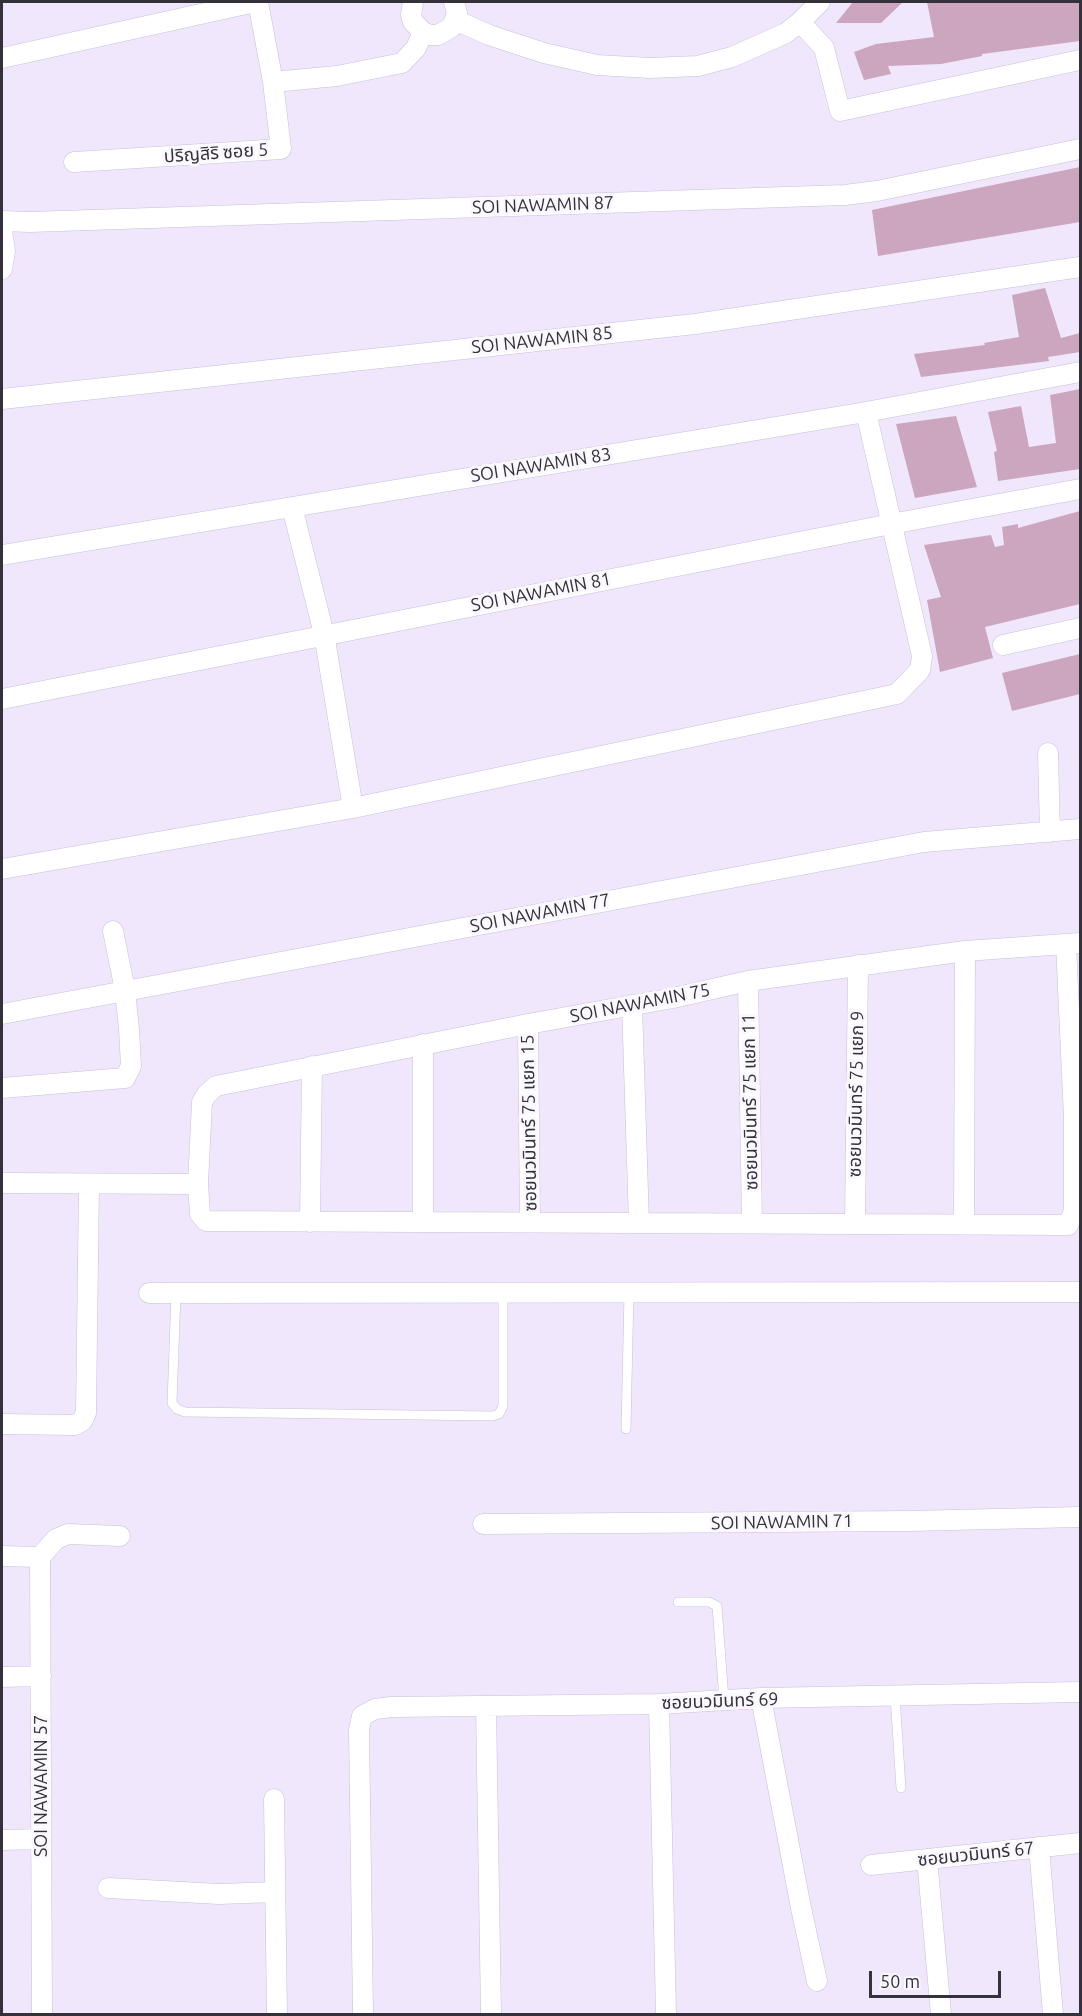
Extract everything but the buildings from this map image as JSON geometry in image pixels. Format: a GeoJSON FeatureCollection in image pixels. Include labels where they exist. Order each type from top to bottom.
{"type":"FeatureCollection","features":[{"type":"Feature","properties":{"kind":"street"},"geometry":{"type":"LineString","coordinates":[[2,58],[256,2]]}},
{"type":"Feature","properties":{"kind":"street","name":"ปริญสิริ ซอย 5"},"geometry":{"type":"LineString","coordinates":[[74,162],[281,149],[273,82],[256,2]]}},
{"type":"Feature","properties":{"kind":"street"},"geometry":{"type":"LineString","coordinates":[[413,2],[411,15],[413,22],[423,32],[438,34],[452,27],[455,11],[489,35],[544,53],[597,65],[650,68],[698,66],[732,57],[786,33],[820,2]]}},
{"type":"Feature","properties":{"kind":"street"},"geometry":{"type":"LineString","coordinates":[[800,22],[824,48],[840,111],[1080,60]]}},
{"type":"Feature","properties":{"kind":"street"},"geometry":{"type":"LineString","coordinates":[[273,82],[337,76],[402,63],[416,48],[423,32]]}},
{"type":"Feature","properties":{"kind":"street","name":"SOI NAWAMIN 87"},"geometry":{"type":"LineString","coordinates":[[2,221],[845,195],[878,191],[1080,149]]}},
{"type":"Feature","properties":{"kind":"street"},"geometry":{"type":"LineString","coordinates":[[2,231],[5,251],[2,269]]}},
{"type":"Feature","properties":{"kind":"street","name":"SOI NAWAMIN 85"},"geometry":{"type":"LineString","coordinates":[[2,399],[695,324],[1080,267]]}},
{"type":"Feature","properties":{"kind":"street","name":"SOI NAWAMIN 83"},"geometry":{"type":"LineString","coordinates":[[2,555],[866,412],[1080,372]]}},
{"type":"Feature","properties":{"kind":"street"},"geometry":{"type":"LineString","coordinates":[[2,869],[353,808],[897,694],[920,670],[922,656],[866,412]]}},
{"type":"Feature","properties":{"kind":"street","name":"SOI NAWAMIN 81"},"geometry":{"type":"LineString","coordinates":[[2,699],[324,634],[1080,489]]}},
{"type":"Feature","properties":{"kind":"street"},"geometry":{"type":"LineString","coordinates":[[292,507],[324,634],[353,808]]}},
{"type":"Feature","properties":{"kind":"street"},"geometry":{"type":"LineString","coordinates":[[1003,645],[1080,627]]}},
{"type":"Feature","properties":{"kind":"street"},"geometry":{"type":"LineString","coordinates":[[1048,753],[1050,832]]}},
{"type":"Feature","properties":{"kind":"street","name":"SOI NAWAMIN 77"},"geometry":{"type":"LineString","coordinates":[[2,1014],[924,842],[1080,829]]}},
{"type":"Feature","properties":{"kind":"street"},"geometry":{"type":"LineString","coordinates":[[2,1088],[125,1078],[131,1066],[131,1053],[125,990],[112,931]]}},
{"type":"Feature","properties":{"kind":"street"},"geometry":{"type":"LineString","coordinates":[[2,1183],[198,1184],[200,1214],[206,1221],[1068,1225],[1074,1211],[1077,1118],[1073,943]]}},
{"type":"Feature","properties":{"kind":"street","name":"SOI NAWAMIN 75"},"geometry":{"type":"LineString","coordinates":[[198,1184],[202,1102],[216,1086],[748,981],[965,951],[1073,943]]}},
{"type":"Feature","properties":{"kind":"street"},"geometry":{"type":"LineString","coordinates":[[964,1224],[965,951]]}},
{"type":"Feature","properties":{"kind":"street","name":"ซอยนวมินทร์ 75 แยก 9"},"geometry":{"type":"LineString","coordinates":[[855,1224],[858,965]]}},
{"type":"Feature","properties":{"kind":"street","name":"ซอยนวมินทร์ 75 แยก 11"},"geometry":{"type":"LineString","coordinates":[[748,981],[752,1223]]}},
{"type":"Feature","properties":{"kind":"street"},"geometry":{"type":"LineString","coordinates":[[632,1005],[639,1223]]}},
{"type":"Feature","properties":{"kind":"street","name":"ซอยนวมินทร์ 75 แยก 15"},"geometry":{"type":"LineString","coordinates":[[528,1024],[530,1222]]}},
{"type":"Feature","properties":{"kind":"street"},"geometry":{"type":"LineString","coordinates":[[423,1044],[423,1222]]}},
{"type":"Feature","properties":{"kind":"street"},"geometry":{"type":"LineString","coordinates":[[310,1222],[312,1066]]}},
{"type":"Feature","properties":{"kind":"street"},"geometry":{"type":"LineString","coordinates":[[2,1424],[75,1425],[82,1422],[86,1413],[89,1184]]}},
{"type":"Feature","properties":{"kind":"street"},"geometry":{"type":"LineString","coordinates":[[149,1293],[1080,1292]]}},
{"type":"Feature","properties":{"kind":"street","name":"SOI NAWAMIN 71"},"geometry":{"type":"LineString","coordinates":[[483,1524],[910,1521],[1080,1517]]}},
{"type":"Feature","properties":{"kind":"street"},"geometry":{"type":"LineString","coordinates":[[2,1556],[40,1557],[56,1539],[69,1534],[120,1536]]}},
{"type":"Feature","properties":{"kind":"street","name":"SOI NAWAMIN 57"},"geometry":{"type":"LineString","coordinates":[[40,1557],[42,2014]]}},
{"type":"Feature","properties":{"kind":"street"},"geometry":{"type":"LineString","coordinates":[[2,1677],[41,1676]]}},
{"type":"Feature","properties":{"kind":"street","name":"ซอยนวมินทร์ 69"},"geometry":{"type":"LineString","coordinates":[[363,2014],[359,1742],[362,1716],[375,1709],[659,1704],[761,1698],[1080,1692]]}},
{"type":"Feature","properties":{"kind":"street"},"geometry":{"type":"LineString","coordinates":[[761,1698],[799,1897],[818,1981]]}},
{"type":"Feature","properties":{"kind":"street"},"geometry":{"type":"LineString","coordinates":[[659,1704],[666,2014]]}},
{"type":"Feature","properties":{"kind":"street"},"geometry":{"type":"LineString","coordinates":[[486,1706],[491,2014]]}},
{"type":"Feature","properties":{"kind":"street"},"geometry":{"type":"LineString","coordinates":[[274,1799],[277,2014]]}},
{"type":"Feature","properties":{"kind":"street"},"geometry":{"type":"LineString","coordinates":[[2,1840],[41,1839]]}},
{"type":"Feature","properties":{"kind":"street","name":"ซอยนวมินทร์ 67"},"geometry":{"type":"LineString","coordinates":[[871,1865],[1080,1843]]}},
{"type":"Feature","properties":{"kind":"street"},"geometry":{"type":"LineString","coordinates":[[1039,1847],[1053,2014]]}},
{"type":"Feature","properties":{"kind":"street"},"geometry":{"type":"LineString","coordinates":[[927,1859],[941,2014]]}},
{"type":"Feature","properties":{"kind":"street"},"geometry":{"type":"LineString","coordinates":[[108,1888],[219,1894],[275,1892]]}},
{"type":"Feature","properties":{"kind":"lane"},"geometry":{"type":"LineString","coordinates":[[176,1294],[172,1403],[177,1409],[185,1412],[492,1416],[500,1414],[503,1406],[503,1293]]}},
{"type":"Feature","properties":{"kind":"lane"},"geometry":{"type":"LineString","coordinates":[[626,1429],[629,1293]]}},
{"type":"Feature","properties":{"kind":"lane"},"geometry":{"type":"LineString","coordinates":[[678,1602],[709,1602],[717,1606],[724,1700]]}},
{"type":"Feature","properties":{"kind":"lane"},"geometry":{"type":"LineString","coordinates":[[895,1696],[901,1788]]}}]}
